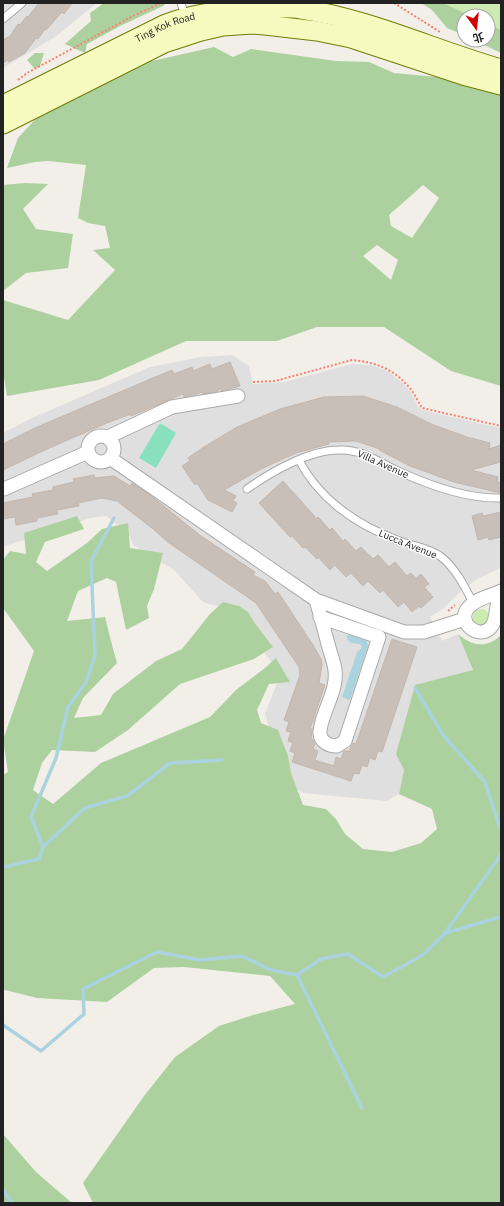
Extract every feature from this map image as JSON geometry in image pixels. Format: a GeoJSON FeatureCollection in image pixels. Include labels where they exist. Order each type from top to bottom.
{"type":"FeatureCollection","features":[{"type":"Feature","properties":{"kind":"main road","name":"Ting Kok Road"},"geometry":{"type":"LineString","coordinates":[[3,105],[147,33],[214,12],[268,8],[299,8],[356,20],[501,70]]}},
{"type":"Feature","properties":{"kind":"main road","name":"Ting Kok Road"},"geometry":{"type":"LineString","coordinates":[[192,20],[223,26],[252,24],[316,31],[351,38],[463,75],[501,85]]}},
{"type":"Feature","properties":{"kind":"main road","name":"Ting Kok Road"},"geometry":{"type":"LineString","coordinates":[[3,124],[164,43],[192,20]]}},
{"type":"Feature","properties":{"kind":"street"},"geometry":{"type":"LineString","coordinates":[[108,437],[113,443],[114,447],[114,451],[110,458],[102,462],[93,460],[88,452],[89,443],[99,435],[108,437],[172,407],[238,396]]}},
{"type":"Feature","properties":{"kind":"street"},"geometry":{"type":"LineString","coordinates":[[4,489],[88,452]]}},
{"type":"Feature","properties":{"kind":"street"},"geometry":{"type":"LineString","coordinates":[[110,458],[316,600],[404,632],[424,632],[465,619]]}},
{"type":"Feature","properties":{"kind":"street"},"geometry":{"type":"LineString","coordinates":[[501,591],[473,603],[466,611],[466,623],[472,630],[481,632],[489,629],[495,621],[496,605],[501,595]]}},
{"type":"Feature","properties":{"kind":"street"},"geometry":{"type":"LineString","coordinates":[[316,600],[320,617],[333,659],[336,677],[320,732],[323,742],[337,746],[345,741],[379,637],[320,617]]}},
{"type":"Feature","properties":{"kind":"lane"},"geometry":{"type":"LineString","coordinates":[[3,19],[22,3]]}},
{"type":"Feature","properties":{"kind":"lane","name":"Villa Avenue"},"geometry":{"type":"LineString","coordinates":[[247,489],[278,470],[299,460],[329,451],[338,450],[365,454],[398,471],[430,484],[471,496],[501,498]]}},
{"type":"Feature","properties":{"kind":"lane","name":"Lucca Avenue"},"geometry":{"type":"LineString","coordinates":[[299,460],[307,475],[328,499],[354,519],[384,535],[424,548],[440,556],[447,562],[461,581],[473,603]]}},
{"type":"Feature","properties":{"kind":"path"},"geometry":{"type":"LineString","coordinates":[[17,80],[27,73],[133,16],[161,3]]}},
{"type":"Feature","properties":{"kind":"path"},"geometry":{"type":"LineString","coordinates":[[394,3],[444,34]]}},
{"type":"Feature","properties":{"kind":"path"},"geometry":{"type":"LineString","coordinates":[[253,382],[275,381],[352,360],[365,361],[377,364],[393,372],[407,384],[422,408],[501,426]]}},
{"type":"Feature","properties":{"kind":"shaded area"},"geometry":{"type":"Polygon","coordinates":[[[3,3],[97,3],[55,37],[3,68],[3,3]]]}},
{"type":"Feature","properties":{"kind":"shaded area"},"geometry":{"type":"Polygon","coordinates":[[[232,355],[249,366],[253,384],[284,382],[352,364],[371,365],[389,372],[404,384],[410,391],[419,408],[426,411],[501,428],[501,568],[481,577],[464,588],[444,608],[430,617],[442,641],[458,634],[473,670],[404,770],[399,794],[387,801],[303,793],[284,780],[265,714],[280,675],[237,612],[203,602],[174,570],[133,545],[129,534],[106,516],[90,518],[3,547],[3,433],[32,418],[150,367],[201,357],[232,355]]]}},
{"type":"Feature","properties":{"kind":"green space"},"geometry":{"type":"Polygon","coordinates":[[[104,3],[166,3],[163,6],[122,25],[87,44],[85,53],[65,44],[91,21],[90,13],[104,3]]]}},
{"type":"Feature","properties":{"kind":"green space"},"geometry":{"type":"Polygon","coordinates":[[[421,3],[443,3],[456,9],[456,32],[447,28],[432,10],[421,3]]]}},
{"type":"Feature","properties":{"kind":"green space"},"geometry":{"type":"Polygon","coordinates":[[[425,3],[501,3],[501,42],[496,40],[496,8],[456,8],[456,13],[425,3]]]}},
{"type":"Feature","properties":{"kind":"green space"},"geometry":{"type":"Polygon","coordinates":[[[496,28],[501,30],[501,53],[491,48],[496,48],[496,28]]]}},
{"type":"Feature","properties":{"kind":"green space"},"geometry":{"type":"Polygon","coordinates":[[[214,47],[233,57],[251,49],[336,61],[369,62],[394,73],[449,78],[501,92],[501,386],[451,371],[384,327],[317,327],[277,341],[186,341],[99,380],[7,396],[3,371],[3,300],[68,320],[115,270],[93,250],[110,248],[105,226],[88,223],[78,218],[86,165],[48,161],[35,162],[7,168],[18,138],[42,112],[139,64],[214,47]],[[423,185],[389,215],[391,226],[412,238],[439,198],[423,185]],[[377,245],[363,256],[391,280],[398,260],[377,245]]]}},
{"type":"Feature","properties":{"kind":"green space"},"geometry":{"type":"Polygon","coordinates":[[[35,53],[44,53],[40,66],[35,69],[27,60],[35,53]]]}},
{"type":"Feature","properties":{"kind":"green space"},"geometry":{"type":"Polygon","coordinates":[[[25,183],[48,184],[23,209],[36,229],[73,234],[68,268],[26,273],[3,291],[3,185],[25,183]]]}},
{"type":"Feature","properties":{"kind":"green space"},"geometry":{"type":"Polygon","coordinates":[[[160,423],[176,433],[156,468],[139,458],[160,423]]]}},
{"type":"Feature","properties":{"kind":"green space"},"geometry":{"type":"Polygon","coordinates":[[[77,516],[84,529],[45,542],[36,562],[47,571],[87,543],[102,529],[128,523],[130,548],[163,553],[154,589],[147,606],[149,618],[126,630],[116,582],[107,578],[78,591],[67,621],[105,617],[117,663],[83,698],[74,718],[101,715],[113,694],[156,661],[182,649],[210,614],[223,602],[239,606],[248,612],[273,647],[254,659],[180,684],[128,730],[95,752],[52,750],[42,763],[33,790],[53,804],[101,763],[210,717],[236,690],[276,658],[290,682],[269,684],[257,710],[261,723],[278,730],[288,756],[291,773],[303,805],[326,809],[336,819],[345,834],[363,849],[392,852],[421,843],[437,829],[432,809],[399,794],[404,770],[396,754],[415,685],[473,670],[458,634],[468,641],[479,644],[490,642],[501,635],[501,1203],[93,1203],[83,1183],[144,1096],[175,1057],[219,1026],[295,1004],[270,976],[184,967],[154,968],[107,1002],[37,998],[5,990],[3,991],[3,775],[8,772],[3,740],[34,651],[3,608],[3,560],[10,551],[26,554],[24,533],[77,516]]]}},
{"type":"Feature","properties":{"kind":"green space"},"geometry":{"type":"Polygon","coordinates":[[[481,609],[487,611],[489,617],[487,623],[481,625],[475,623],[473,617],[475,611],[481,609]]]}},
{"type":"Feature","properties":{"kind":"green space"},"geometry":{"type":"Polygon","coordinates":[[[3,1134],[36,1172],[72,1203],[3,1203],[3,1134]]]}},
{"type":"Feature","properties":{"kind":"water"},"geometry":{"type":"Polygon","coordinates":[[[349,632],[366,636],[368,646],[350,700],[342,697],[357,652],[362,647],[360,644],[349,641],[347,637],[349,632]]]}},
{"type":"Feature","properties":{"kind":"building"},"geometry":{"type":"Polygon","coordinates":[[[39,3],[72,3],[64,14],[62,12],[46,30],[45,29],[38,39],[36,38],[25,53],[9,62],[8,60],[3,63],[3,40],[10,36],[18,24],[20,25],[27,16],[28,17],[39,3]]]}},
{"type":"Feature","properties":{"kind":"building"},"geometry":{"type":"Polygon","coordinates":[[[230,362],[240,386],[203,394],[202,392],[184,397],[183,394],[131,416],[131,414],[107,423],[3,470],[3,444],[37,427],[172,370],[174,374],[192,367],[193,371],[210,364],[212,369],[230,362]]]}},
{"type":"Feature","properties":{"kind":"building"},"geometry":{"type":"Polygon","coordinates":[[[363,396],[397,407],[431,424],[467,437],[490,443],[489,449],[501,445],[501,462],[471,470],[498,477],[497,483],[501,482],[501,493],[454,482],[410,466],[379,450],[380,449],[356,441],[328,442],[329,444],[296,453],[261,469],[224,490],[236,496],[233,501],[237,503],[232,512],[208,500],[197,483],[195,485],[182,466],[190,461],[188,458],[237,427],[280,409],[324,397],[363,396]]]}},
{"type":"Feature","properties":{"kind":"building"},"geometry":{"type":"Polygon","coordinates":[[[94,475],[95,478],[114,476],[130,486],[132,483],[150,495],[201,536],[255,572],[253,575],[265,581],[275,594],[278,592],[321,659],[322,664],[319,683],[325,685],[310,729],[312,729],[311,739],[315,744],[313,749],[318,751],[315,760],[334,766],[336,757],[341,759],[344,751],[349,751],[353,743],[356,744],[392,639],[417,647],[382,752],[378,751],[375,760],[370,758],[367,767],[362,765],[359,774],[354,773],[351,781],[292,762],[295,753],[290,751],[293,743],[288,741],[291,732],[286,731],[289,722],[284,720],[300,675],[299,667],[256,603],[169,543],[117,501],[102,498],[78,503],[79,506],[57,510],[58,514],[37,518],[37,521],[16,525],[15,517],[3,519],[3,503],[33,497],[32,494],[53,490],[53,487],[74,482],[73,479],[94,475]]]}},
{"type":"Feature","properties":{"kind":"building"},"geometry":{"type":"Polygon","coordinates":[[[283,481],[317,519],[318,517],[330,530],[332,528],[343,541],[345,539],[356,551],[361,547],[373,559],[378,555],[389,567],[395,562],[407,576],[411,573],[416,578],[421,574],[429,584],[424,587],[433,597],[421,608],[419,606],[412,612],[404,602],[398,607],[383,590],[380,593],[368,581],[363,586],[351,573],[346,577],[335,565],[330,570],[318,557],[317,559],[305,547],[303,548],[292,536],[290,537],[259,503],[283,481]]]}},
{"type":"Feature","properties":{"kind":"building"},"geometry":{"type":"Polygon","coordinates":[[[501,512],[501,537],[489,540],[488,537],[478,540],[472,516],[482,513],[483,516],[501,512]]]}},
{"type":"Feature","properties":{"kind":"waterway"},"geometry":{"type":"LineString","coordinates":[[43,847],[31,817],[56,758],[68,707],[86,682],[95,656],[91,561],[114,518]]}},
{"type":"Feature","properties":{"kind":"waterway"},"geometry":{"type":"LineString","coordinates":[[415,688],[443,735],[485,782],[501,831]]}},
{"type":"Feature","properties":{"kind":"waterway"},"geometry":{"type":"LineString","coordinates":[[3,867],[39,859],[43,847],[85,808],[127,796],[170,763],[222,760]]}},
{"type":"Feature","properties":{"kind":"waterway"},"geometry":{"type":"LineString","coordinates":[[445,933],[500,856],[501,851]]}},
{"type":"Feature","properties":{"kind":"waterway"},"geometry":{"type":"LineString","coordinates":[[3,1025],[41,1051],[84,1014],[83,989],[157,952],[200,960],[242,956],[271,970],[297,975],[321,959],[348,954],[383,977],[423,955],[445,933],[501,917]]}},
{"type":"Feature","properties":{"kind":"waterway"},"geometry":{"type":"LineString","coordinates":[[297,975],[362,1108]]}},
{"type":"Feature","properties":{"kind":"waterway"},"geometry":{"type":"LineString","coordinates":[[3,1190],[12,1203]]}}]}
